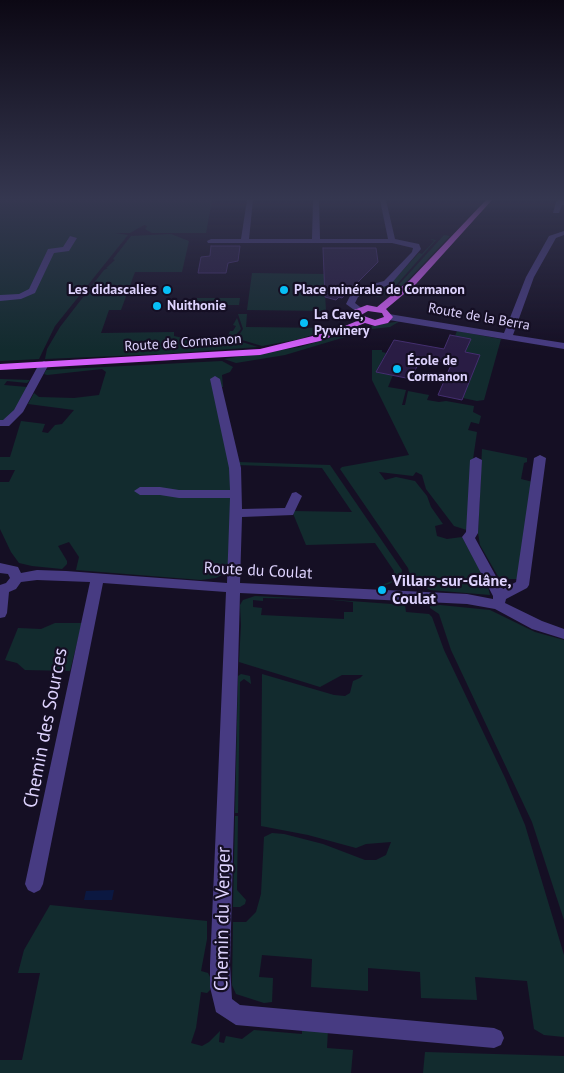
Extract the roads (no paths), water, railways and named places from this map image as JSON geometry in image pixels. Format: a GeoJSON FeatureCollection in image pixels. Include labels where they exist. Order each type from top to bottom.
{"type":"FeatureCollection","features":[{"type":"Feature","properties":{"kind":"main road"},"geometry":{"type":"LineString","coordinates":[[380,308],[413,282],[443,250]]}},
{"type":"Feature","properties":{"kind":"main road"},"geometry":{"type":"LineString","coordinates":[[363,321],[356,315],[360,310],[367,308],[380,308],[388,313],[389,317]]}},
{"type":"Feature","properties":{"kind":"main road","name":"Route de Cormanon"},"geometry":{"type":"LineString","coordinates":[[0,367],[260,352],[316,340],[363,321],[380,322],[389,317]]}},
{"type":"Feature","properties":{"kind":"street"},"geometry":{"type":"LineString","coordinates":[[0,298],[21,296],[32,291],[51,251],[58,250]]}},
{"type":"Feature","properties":{"kind":"street"},"geometry":{"type":"LineString","coordinates":[[360,310],[350,304],[357,293],[365,288],[387,283],[416,250]]}},
{"type":"Feature","properties":{"kind":"street"},"geometry":{"type":"LineString","coordinates":[[508,336],[530,277],[546,250]]}},
{"type":"Feature","properties":{"kind":"street","name":"Route de la Berra"},"geometry":{"type":"LineString","coordinates":[[389,317],[564,346]]}},
{"type":"Feature","properties":{"kind":"street"},"geometry":{"type":"LineString","coordinates":[[2,425],[18,412],[44,364]]}},
{"type":"Feature","properties":{"kind":"street"},"geometry":{"type":"LineString","coordinates":[[215,379],[235,462],[236,513],[233,588]]}},
{"type":"Feature","properties":{"kind":"street"},"geometry":{"type":"LineString","coordinates":[[476,460],[473,475],[472,533],[468,536],[499,600],[522,585],[540,458]]}},
{"type":"Feature","properties":{"kind":"street"},"geometry":{"type":"LineString","coordinates":[[140,491],[160,491],[179,494],[235,494]]}},
{"type":"Feature","properties":{"kind":"street"},"geometry":{"type":"LineString","coordinates":[[236,513],[289,512],[296,496]]}},
{"type":"Feature","properties":{"kind":"street"},"geometry":{"type":"LineString","coordinates":[[0,568],[13,570],[17,578],[13,584],[1,590],[0,613]]}},
{"type":"Feature","properties":{"kind":"street","name":"Route du Coulat"},"geometry":{"type":"LineString","coordinates":[[17,578],[37,575],[233,588],[499,600],[537,625],[564,634]]}},
{"type":"Feature","properties":{"kind":"street","name":"Chemin des Sources"},"geometry":{"type":"LineString","coordinates":[[34,884],[96,579]]}},
{"type":"Feature","properties":{"kind":"street","name":"Chemin du Verger"},"geometry":{"type":"LineString","coordinates":[[233,588],[220,980],[222,1005],[236,1014],[494,1038]]}},
{"type":"Feature","properties":{"kind":"water"},"geometry":{"type":"Polygon","coordinates":[[[114,890],[112,900],[84,900],[86,891],[114,890]]]}},
{"type":"Feature","properties":{"kind":"place","name":"Les didascalies"},"geometry":{"type":"Point","coordinates":[167,290]}},
{"type":"Feature","properties":{"kind":"place","name":"Place minérale de Cormanon"},"geometry":{"type":"Point","coordinates":[284,290]}},
{"type":"Feature","properties":{"kind":"place","name":"Nuithonie"},"geometry":{"type":"Point","coordinates":[157,306]}},
{"type":"Feature","properties":{"kind":"place","name":"La Cave, Pywinery"},"geometry":{"type":"Point","coordinates":[304,323]}},
{"type":"Feature","properties":{"kind":"place","name":"École de Cormanon"},"geometry":{"type":"Point","coordinates":[397,369]}},
{"type":"Feature","properties":{"kind":"place","name":"Villars-sur-Glâne, Coulat"},"geometry":{"type":"Point","coordinates":[382,590]}}]}
